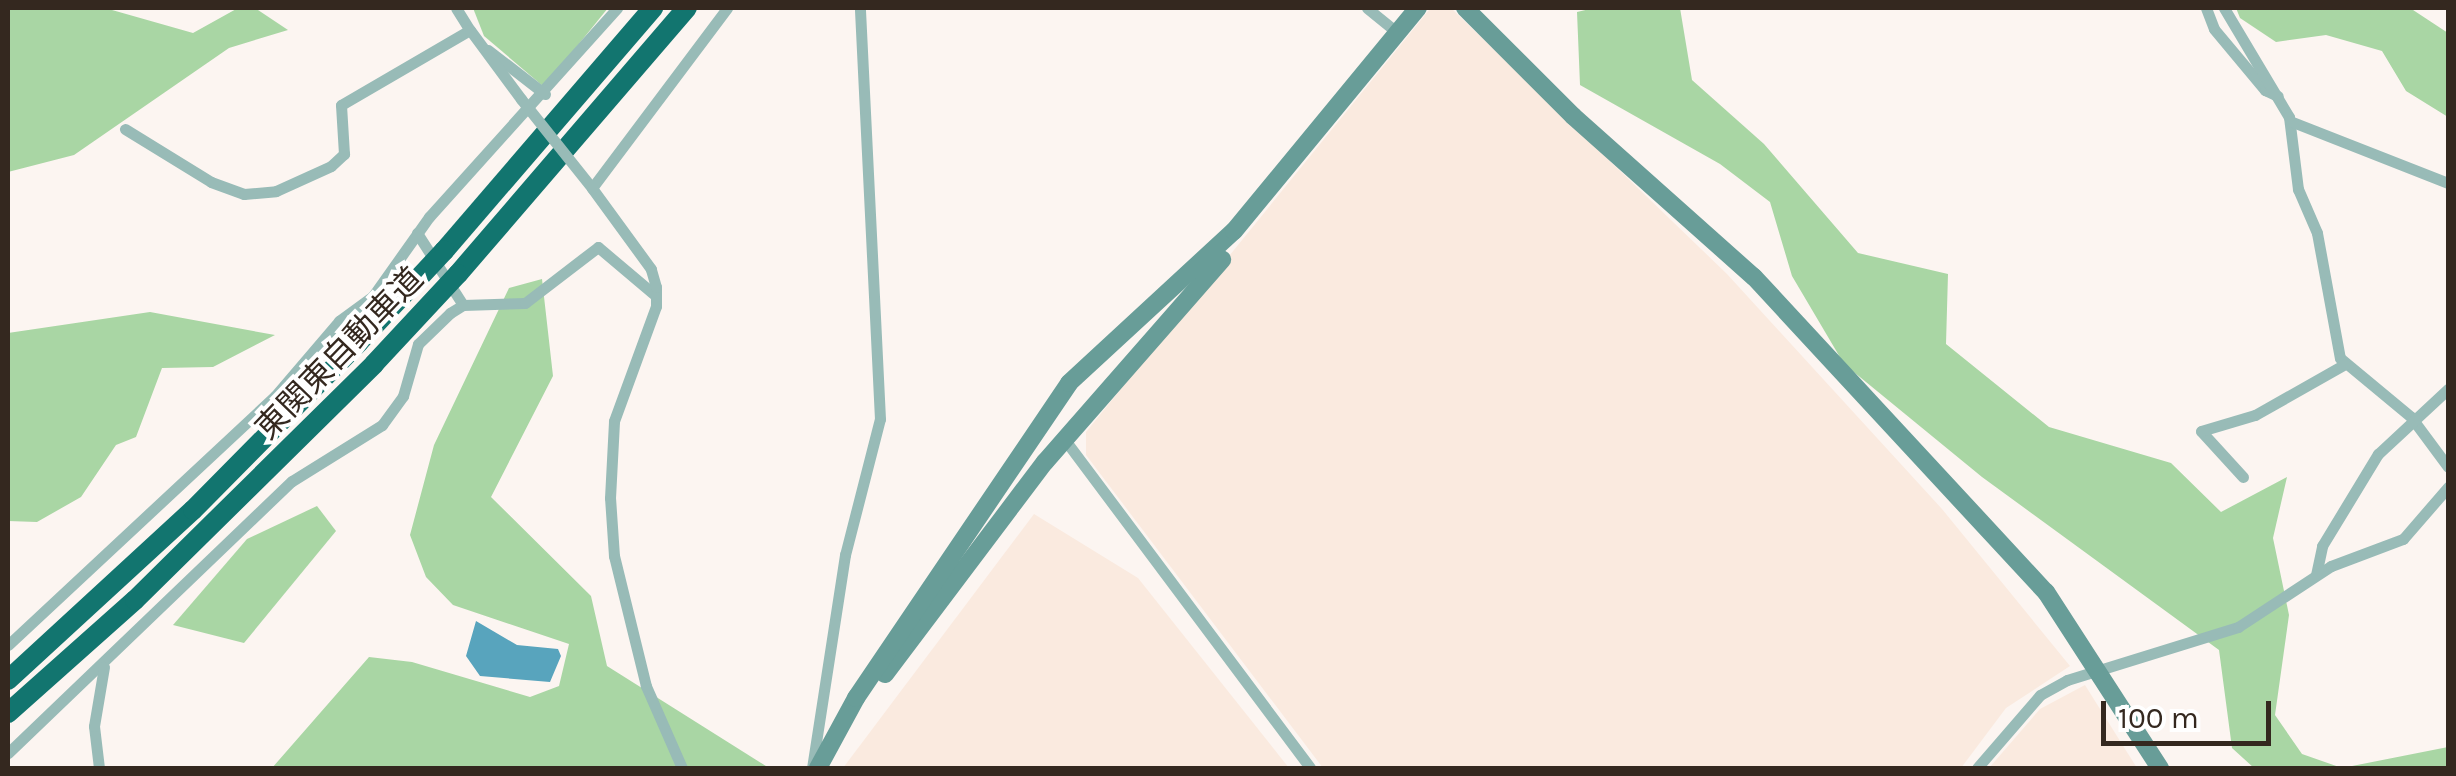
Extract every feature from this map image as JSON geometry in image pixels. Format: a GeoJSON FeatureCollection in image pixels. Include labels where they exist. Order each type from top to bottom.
{"type":"FeatureCollection","features":[{"type":"Feature","properties":{"kind":"highway","name":"東関東自動車道"},"geometry":{"type":"LineString","coordinates":[[8,680],[207,496],[359,342],[654,8]]}},
{"type":"Feature","properties":{"kind":"highway","name":"東関東自動車道"},"geometry":{"type":"LineString","coordinates":[[8,714],[186,552],[374,364],[458,274],[687,8]]}},
{"type":"Feature","properties":{"kind":"street"},"geometry":{"type":"LineString","coordinates":[[456,8],[651,269],[656,296],[614,421],[610,498],[614,556],[646,686],[682,768]]}},
{"type":"Feature","properties":{"kind":"street"},"geometry":{"type":"LineString","coordinates":[[8,645],[275,396],[339,321],[373,296],[417,233],[545,94],[617,8]]}},
{"type":"Feature","properties":{"kind":"street"},"geometry":{"type":"LineString","coordinates":[[592,188],[727,8]]}},
{"type":"Feature","properties":{"kind":"street"},"geometry":{"type":"LineString","coordinates":[[815,768],[846,555],[880,420],[860,8]]}},
{"type":"Feature","properties":{"kind":"street"},"geometry":{"type":"LineString","coordinates":[[1367,8],[1398,32]]}},
{"type":"Feature","properties":{"kind":"street"},"geometry":{"type":"LineString","coordinates":[[815,768],[1054,406],[1105,346],[1188,278],[1308,144],[1418,8]]}},
{"type":"Feature","properties":{"kind":"street"},"geometry":{"type":"LineString","coordinates":[[1466,8],[1574,116],[1754,277],[2046,592],[2160,768]]}},
{"type":"Feature","properties":{"kind":"street"},"geometry":{"type":"LineString","coordinates":[[2206,8],[2214,28],[2265,90],[2278,96]]}},
{"type":"Feature","properties":{"kind":"street"},"geometry":{"type":"LineString","coordinates":[[2224,8],[2290,121],[2298,190],[2316,233],[2334,345],[2345,364],[2411,418],[2448,467]]}},
{"type":"Feature","properties":{"kind":"street"},"geometry":{"type":"LineString","coordinates":[[125,129],[211,182],[244,194],[276,191],[344,154],[341,105],[470,30]]}},
{"type":"Feature","properties":{"kind":"street"},"geometry":{"type":"LineString","coordinates":[[484,48],[545,94]]}},
{"type":"Feature","properties":{"kind":"street"},"geometry":{"type":"LineString","coordinates":[[2290,121],[2448,183]]}},
{"type":"Feature","properties":{"kind":"street"},"geometry":{"type":"LineString","coordinates":[[830,746],[1064,440],[1243,236],[1308,144]]}},
{"type":"Feature","properties":{"kind":"street"},"geometry":{"type":"LineString","coordinates":[[417,233],[463,305]]}},
{"type":"Feature","properties":{"kind":"street"},"geometry":{"type":"LineString","coordinates":[[8,754],[104,667],[292,481],[390,418],[413,372],[418,344],[463,305],[525,303],[598,247],[656,296]]}},
{"type":"Feature","properties":{"kind":"street"},"geometry":{"type":"LineString","coordinates":[[2243,477],[2200,431],[2255,415],[2345,364]]}},
{"type":"Feature","properties":{"kind":"street"},"geometry":{"type":"LineString","coordinates":[[2316,575],[2322,546],[2378,454],[2411,418],[2448,389]]}},
{"type":"Feature","properties":{"kind":"street"},"geometry":{"type":"LineString","coordinates":[[1054,406],[1064,440],[1310,768]]}},
{"type":"Feature","properties":{"kind":"street"},"geometry":{"type":"LineString","coordinates":[[1020,456],[1064,440]]}},
{"type":"Feature","properties":{"kind":"street"},"geometry":{"type":"LineString","coordinates":[[1977,768],[2040,695],[2100,670],[2238,627],[2316,575],[2403,539],[2448,487]]}},
{"type":"Feature","properties":{"kind":"street"},"geometry":{"type":"LineString","coordinates":[[99,768],[94,726],[104,667]]}},
{"type":"Feature","properties":{"kind":"shaded area"},"geometry":{"type":"Polygon","coordinates":[[[1451,8],[1727,274],[1942,509],[2070,666],[2006,708],[1961,768],[1323,768],[1086,455],[1086,432],[1429,10],[1451,8]]]}},
{"type":"Feature","properties":{"kind":"shaded area"},"geometry":{"type":"Polygon","coordinates":[[[1034,514],[1138,578],[1289,768],[843,768],[1034,514]]]}},
{"type":"Feature","properties":{"kind":"shaded area"},"geometry":{"type":"Polygon","coordinates":[[[2085,685],[2137,768],[1989,768],[2040,709],[2085,685]]]}},
{"type":"Feature","properties":{"kind":"green space"},"geometry":{"type":"Polygon","coordinates":[[[8,8],[105,8],[193,33],[238,8],[255,8],[288,30],[229,48],[74,155],[8,172],[8,8]]]}},
{"type":"Feature","properties":{"kind":"green space"},"geometry":{"type":"Polygon","coordinates":[[[473,8],[608,8],[544,87],[484,36],[473,8]]]}},
{"type":"Feature","properties":{"kind":"green space"},"geometry":{"type":"Polygon","coordinates":[[[1594,8],[1680,8],[1692,80],[1764,144],[1858,253],[1948,274],[1946,344],[2049,427],[2171,463],[2221,512],[2287,477],[2273,538],[2289,615],[2275,715],[2302,754],[2342,768],[2254,768],[2232,748],[2219,650],[1982,477],[1844,364],[1792,276],[1770,202],[1720,164],[1580,85],[1577,12],[1594,8]]]}},
{"type":"Feature","properties":{"kind":"green space"},"geometry":{"type":"Polygon","coordinates":[[[2236,8],[2410,8],[2448,33],[2448,117],[2406,91],[2382,51],[2326,35],[2276,42],[2240,18],[2236,8]]]}},
{"type":"Feature","properties":{"kind":"green space"},"geometry":{"type":"Polygon","coordinates":[[[542,279],[553,376],[491,497],[591,596],[607,666],[769,768],[272,768],[369,657],[412,662],[530,697],[559,686],[569,644],[453,605],[426,577],[410,535],[434,445],[509,288],[542,279]]]}},
{"type":"Feature","properties":{"kind":"green space"},"geometry":{"type":"Polygon","coordinates":[[[150,312],[275,335],[213,367],[162,368],[136,437],[116,445],[81,497],[37,522],[8,521],[8,333],[150,312]]]}},
{"type":"Feature","properties":{"kind":"green space"},"geometry":{"type":"Polygon","coordinates":[[[317,506],[336,531],[244,643],[173,625],[247,539],[317,506]]]}},
{"type":"Feature","properties":{"kind":"green space"},"geometry":{"type":"Polygon","coordinates":[[[2448,747],[2448,768],[2342,768],[2448,747]]]}},
{"type":"Feature","properties":{"kind":"water"},"geometry":{"type":"Polygon","coordinates":[[[476,621],[517,645],[558,649],[561,656],[550,682],[480,676],[466,656],[476,621]]]}}]}
